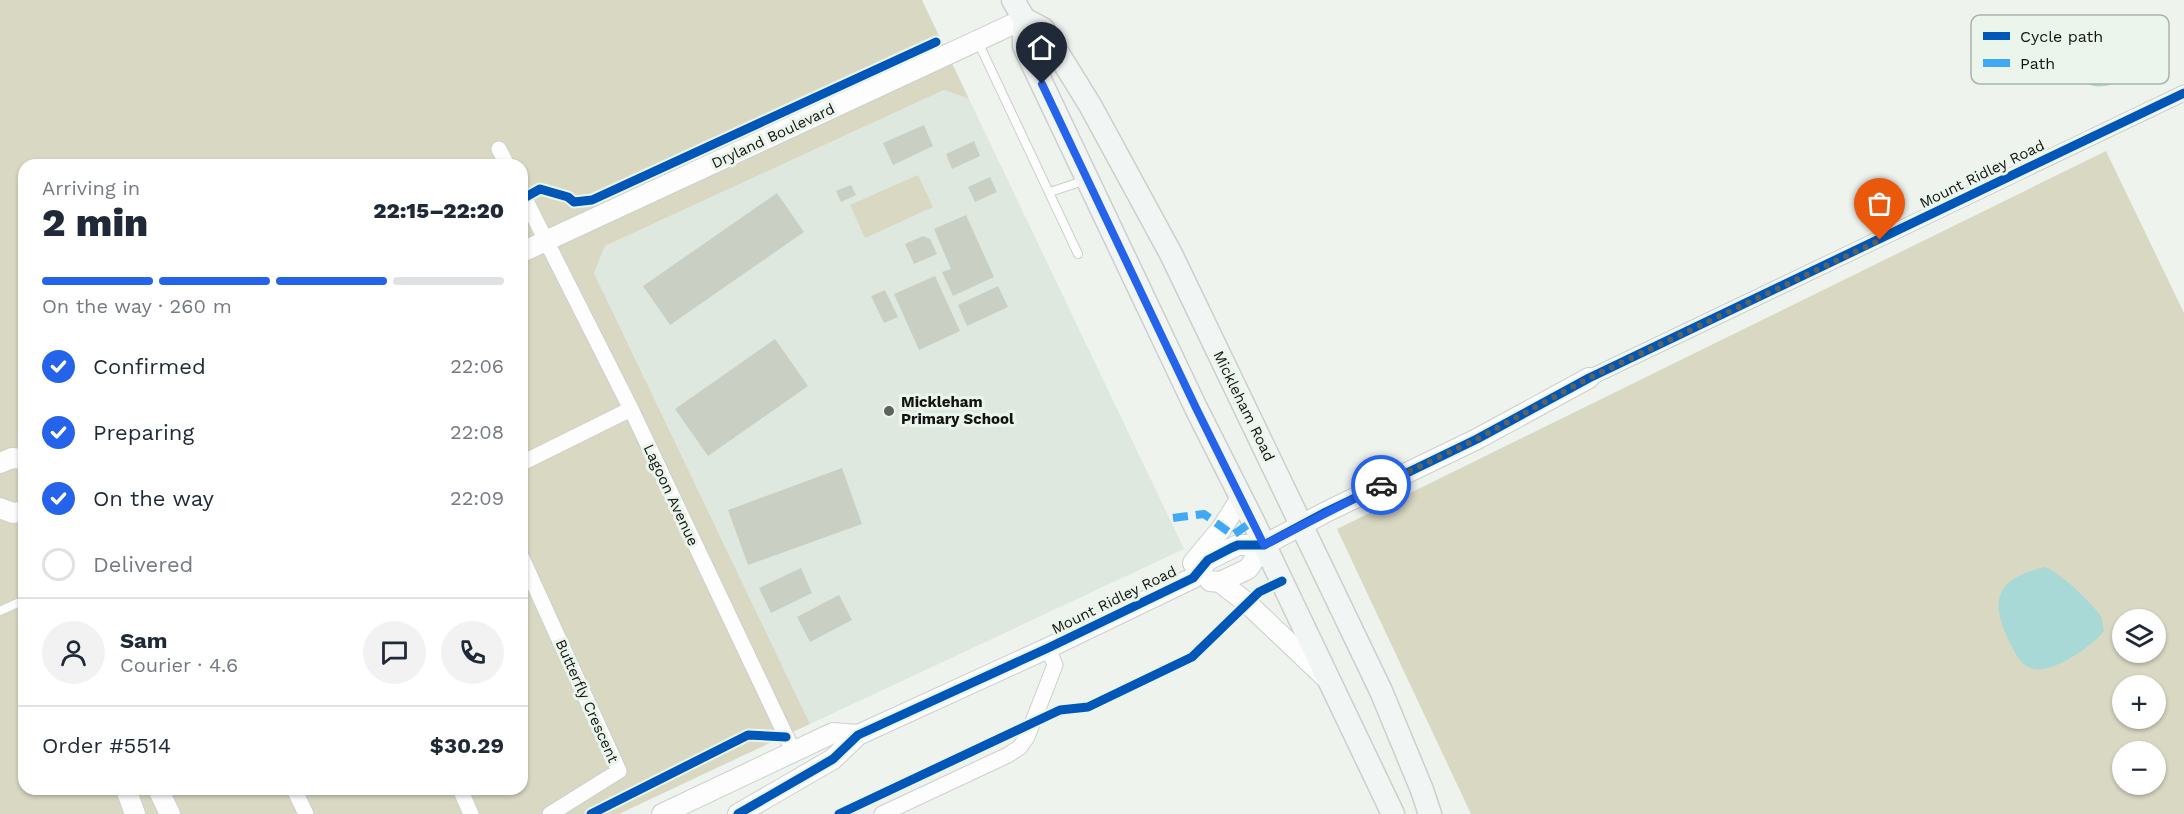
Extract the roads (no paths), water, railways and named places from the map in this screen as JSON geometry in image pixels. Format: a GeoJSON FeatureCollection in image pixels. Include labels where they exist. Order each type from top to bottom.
{"type":"FeatureCollection","features":[{"type":"Feature","properties":{"kind":"main road","name":"Mickleham Road"},"geometry":{"type":"LineString","coordinates":[[1018,10],[1043,29],[1129,173],[1171,254],[1381,690],[1430,814]]}},
{"type":"Feature","properties":{"kind":"main road"},"geometry":{"type":"LineString","coordinates":[[1018,10],[1024,46],[1392,814]]}},
{"type":"Feature","properties":{"kind":"main road"},"geometry":{"type":"LineString","coordinates":[[1088,179],[1107,174],[1129,173]]}},
{"type":"Feature","properties":{"kind":"street","name":"Dryland Boulevard"},"geometry":{"type":"LineString","coordinates":[[528,249],[978,42],[1018,10]]}},
{"type":"Feature","properties":{"kind":"street","name":"Mount Ridley Road"},"geometry":{"type":"LineString","coordinates":[[1193,578],[1220,582],[1248,569],[1264,545],[1302,524],[1477,439],[1589,378],[2184,93]]}},
{"type":"Feature","properties":{"kind":"street"},"geometry":{"type":"LineString","coordinates":[[499,149],[504,159]]}},
{"type":"Feature","properties":{"kind":"street","name":"Lagoon Avenue"},"geometry":{"type":"LineString","coordinates":[[528,205],[631,410],[793,751]]}},
{"type":"Feature","properties":{"kind":"street"},"geometry":{"type":"LineString","coordinates":[[528,460],[631,410]]}},
{"type":"Feature","properties":{"kind":"street"},"geometry":{"type":"LineString","coordinates":[[0,463],[12,458],[18,458]]}},
{"type":"Feature","properties":{"kind":"street"},"geometry":{"type":"LineString","coordinates":[[1172,588],[1222,528],[1241,498]]}},
{"type":"Feature","properties":{"kind":"street","name":"Mount Ridley Road"},"geometry":{"type":"LineString","coordinates":[[738,814],[833,759],[858,735],[1048,648],[1193,578],[1208,560],[1238,545],[1264,545]]}},
{"type":"Feature","properties":{"kind":"street","name":"Butterfly Crescent"},"geometry":{"type":"LineString","coordinates":[[528,571],[619,771],[550,814]]}},
{"type":"Feature","properties":{"kind":"street"},"geometry":{"type":"LineString","coordinates":[[1220,582],[1247,603],[1330,682]]}},
{"type":"Feature","properties":{"kind":"street"},"geometry":{"type":"LineString","coordinates":[[882,814],[1020,747],[1027,737],[1055,665],[1048,648]]}},
{"type":"Feature","properties":{"kind":"street","name":"Mount Ridley Road"},"geometry":{"type":"LineString","coordinates":[[662,814],[832,733],[858,735]]}},
{"type":"Feature","properties":{"kind":"street"},"geometry":{"type":"LineString","coordinates":[[128,795],[135,814]]}},
{"type":"Feature","properties":{"kind":"street"},"geometry":{"type":"LineString","coordinates":[[161,795],[170,814]]}},
{"type":"Feature","properties":{"kind":"street"},"geometry":{"type":"LineString","coordinates":[[297,795],[306,814]]}},
{"type":"Feature","properties":{"kind":"street"},"geometry":{"type":"LineString","coordinates":[[463,795],[471,814]]}},
{"type":"Feature","properties":{"kind":"lane"},"geometry":{"type":"LineString","coordinates":[[978,42],[1078,254]]}},
{"type":"Feature","properties":{"kind":"lane"},"geometry":{"type":"LineString","coordinates":[[1050,192],[1088,179]]}},
{"type":"Feature","properties":{"kind":"lane"},"geometry":{"type":"LineString","coordinates":[[0,611],[18,603]]}},
{"type":"Feature","properties":{"kind":"water"},"geometry":{"type":"Polygon","coordinates":[[[2088,84],[2111,84],[2104,86],[2088,84]]]}},
{"type":"Feature","properties":{"kind":"water"},"geometry":{"type":"Polygon","coordinates":[[[2045,567],[2067,581],[2092,605],[2101,617],[2104,631],[2082,651],[2062,663],[2052,667],[2034,669],[2023,664],[2005,631],[2000,618],[2000,595],[2015,578],[2045,567]]]}},
{"type":"Feature","properties":{"kind":"place","name":"Mickleham Primary School"},"geometry":{"type":"Point","coordinates":[889,411]}}]}
